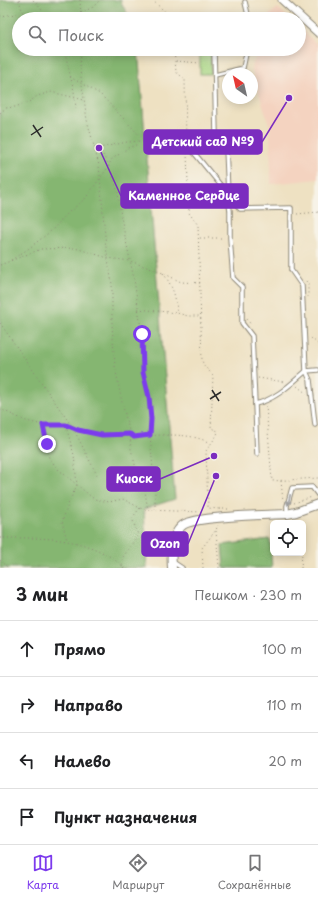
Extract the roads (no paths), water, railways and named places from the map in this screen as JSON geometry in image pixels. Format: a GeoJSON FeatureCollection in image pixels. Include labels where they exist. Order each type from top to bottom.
{"type":"FeatureCollection","features":[{"type":"Feature","properties":{"kind":"street"},"geometry":{"type":"LineString","coordinates":[[282,0],[295,12]]}},
{"type":"Feature","properties":{"kind":"street"},"geometry":{"type":"LineString","coordinates":[[306,23],[318,34]]}},
{"type":"Feature","properties":{"kind":"street"},"geometry":{"type":"LineString","coordinates":[[172,564],[173,543],[178,532],[184,525],[201,520],[287,510],[296,512],[318,504]]}},
{"type":"Feature","properties":{"kind":"lane"},"geometry":{"type":"LineString","coordinates":[[245,2],[247,12]]}},
{"type":"Feature","properties":{"kind":"lane"},"geometry":{"type":"LineString","coordinates":[[214,56],[216,134],[226,148],[233,278],[242,287],[242,323],[252,336],[257,454]]}},
{"type":"Feature","properties":{"kind":"lane"},"geometry":{"type":"LineString","coordinates":[[215,75],[244,68],[246,56]]}},
{"type":"Feature","properties":{"kind":"lane"},"geometry":{"type":"LineString","coordinates":[[191,149],[240,209],[291,208],[291,270],[302,286],[306,371],[310,380],[315,425]]}},
{"type":"Feature","properties":{"kind":"lane"},"geometry":{"type":"LineString","coordinates":[[255,404],[265,402],[293,383],[306,371],[318,370]]}},
{"type":"Feature","properties":{"kind":"lane"},"geometry":{"type":"LineString","coordinates":[[287,510],[292,488],[312,487],[318,495]]}},
{"type":"Feature","properties":{"kind":"lane"},"geometry":{"type":"LineString","coordinates":[[172,564],[182,568]]}},
{"type":"Feature","properties":{"kind":"place","name":"Детский сад №9"},"geometry":{"type":"Point","coordinates":[289,98]}},
{"type":"Feature","properties":{"kind":"place","name":"Каменное Сердце"},"geometry":{"type":"Point","coordinates":[99,148]}},
{"type":"Feature","properties":{"kind":"place","name":"Киоск"},"geometry":{"type":"Point","coordinates":[214,456]}},
{"type":"Feature","properties":{"kind":"place","name":"Ozon"},"geometry":{"type":"Point","coordinates":[216,476]}}]}
